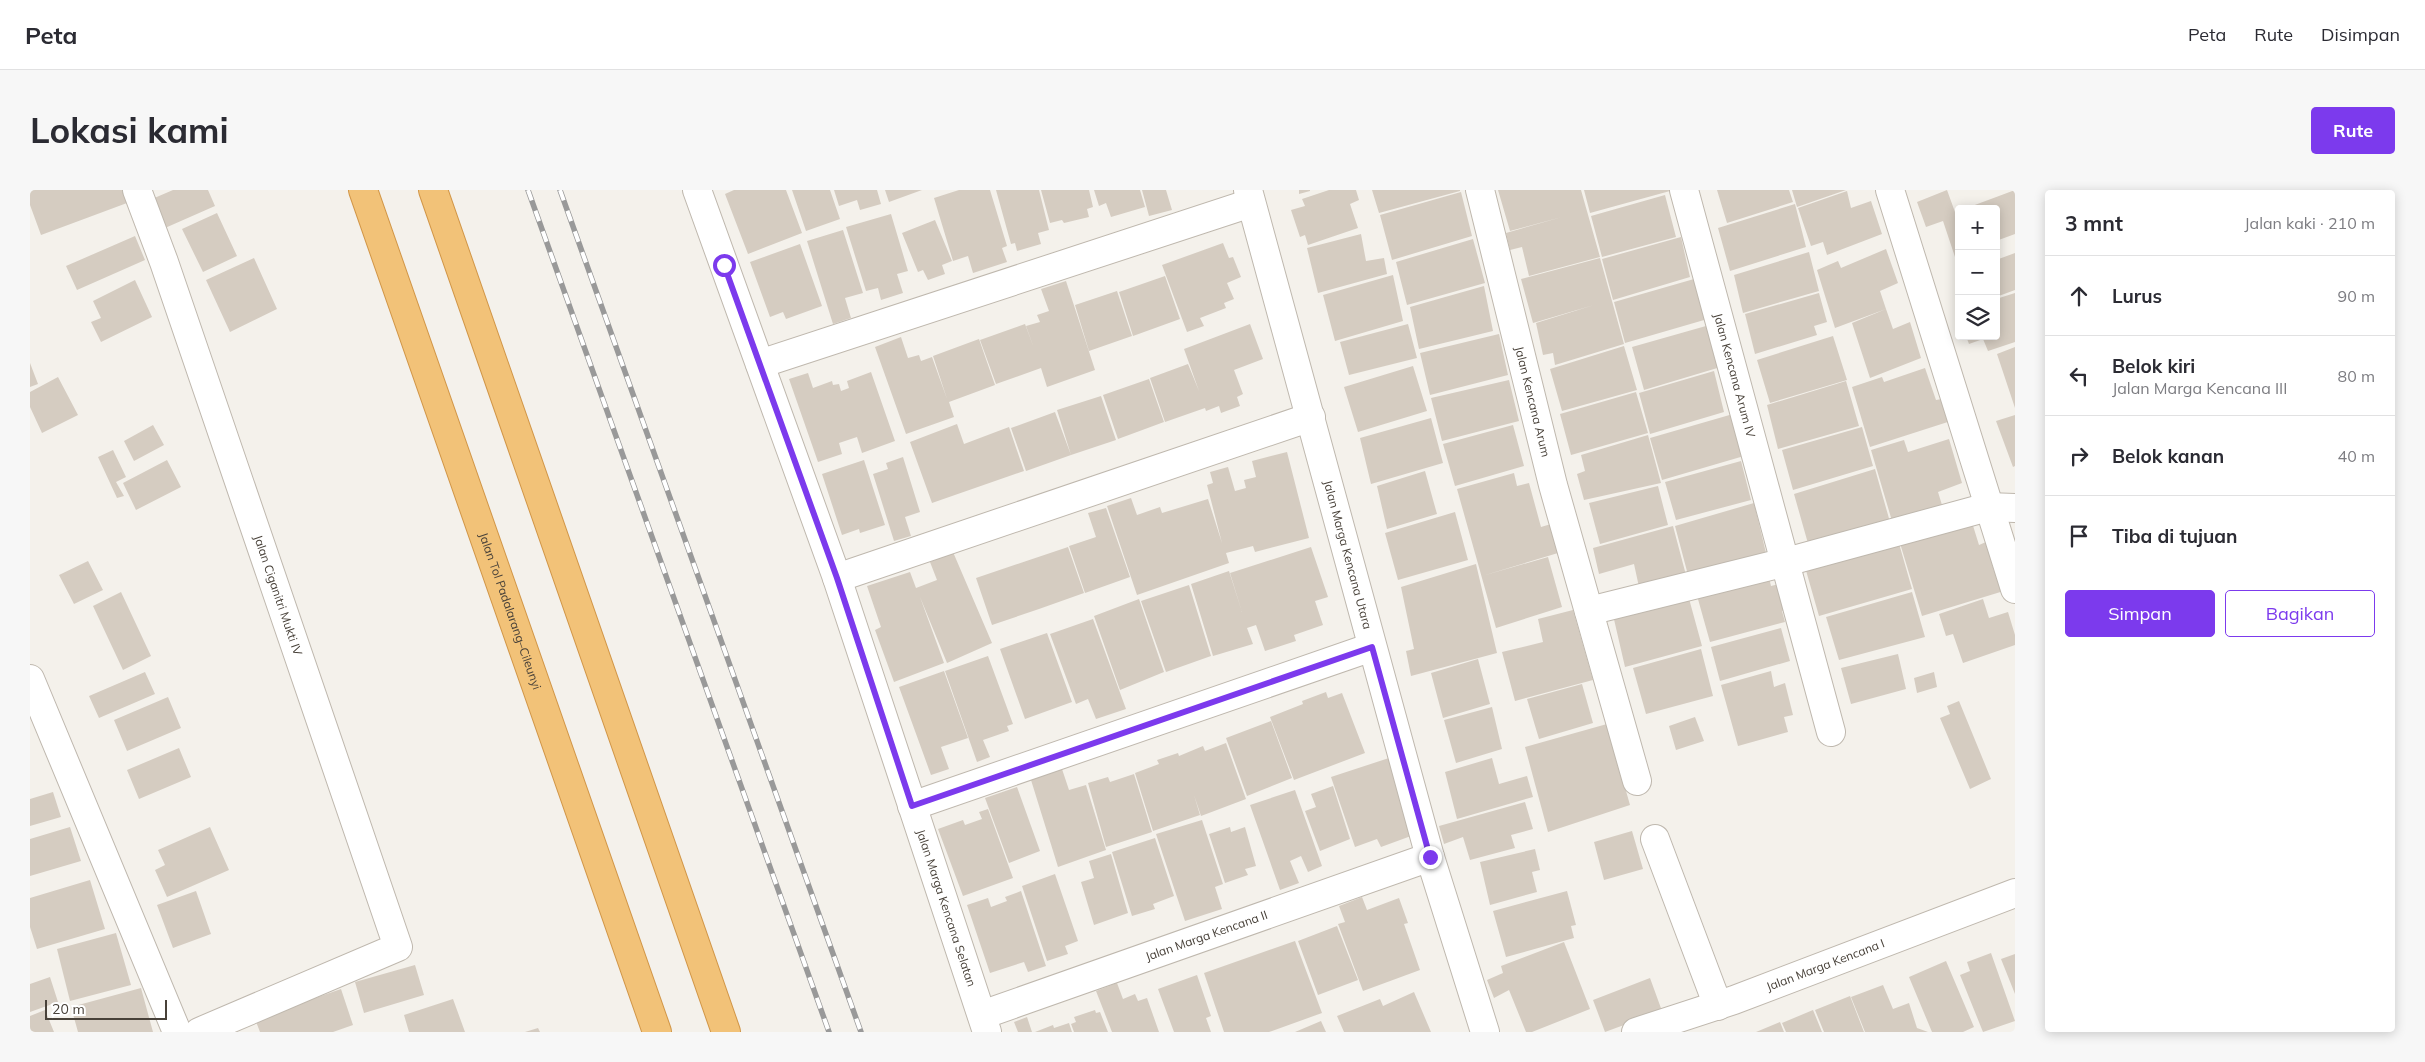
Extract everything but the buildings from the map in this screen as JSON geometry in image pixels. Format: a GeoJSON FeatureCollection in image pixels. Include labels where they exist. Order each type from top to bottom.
{"type":"FeatureCollection","features":[{"type":"Feature","properties":{"kind":"highway","name":"Jalan Tol Padalarang–Cileunyi"},"geometry":{"type":"LineString","coordinates":[[363,190],[657,1032]]}},
{"type":"Feature","properties":{"kind":"highway"},"geometry":{"type":"LineString","coordinates":[[433,190],[726,1032]]}},
{"type":"Feature","properties":{"kind":"street","name":"Jalan Ciganitri Mukti IV"},"geometry":{"type":"LineString","coordinates":[[137,190],[164,262],[398,947],[199,1032]]}},
{"type":"Feature","properties":{"kind":"street","name":"Jalan Marga Kencana Selatan"},"geometry":{"type":"LineString","coordinates":[[697,190],[837,578],[985,1024]]}},
{"type":"Feature","properties":{"kind":"street","name":"Jalan Kencana Arum"},"geometry":{"type":"LineString","coordinates":[[1480,190],[1553,486],[1638,782]]}},
{"type":"Feature","properties":{"kind":"street","name":"Jalan Kencana Arum IV"},"geometry":{"type":"LineString","coordinates":[[1684,190],[1749,436],[1786,562],[1831,732]]}},
{"type":"Feature","properties":{"kind":"street"},"geometry":{"type":"LineString","coordinates":[[1890,190],[2015,589]]}},
{"type":"Feature","properties":{"kind":"street"},"geometry":{"type":"LineString","coordinates":[[760,364],[1250,196]]}},
{"type":"Feature","properties":{"kind":"street","name":"Jalan Marga Kencana Utara"},"geometry":{"type":"LineString","coordinates":[[1250,196],[1430,857],[1485,1032]]}},
{"type":"Feature","properties":{"kind":"street"},"geometry":{"type":"LineString","coordinates":[[837,578],[1311,417]]}},
{"type":"Feature","properties":{"kind":"street"},"geometry":{"type":"LineString","coordinates":[[1589,611],[1786,562],[1988,507],[2015,508]]}},
{"type":"Feature","properties":{"kind":"street"},"geometry":{"type":"LineString","coordinates":[[912,806],[1372,647]]}},
{"type":"Feature","properties":{"kind":"street"},"geometry":{"type":"LineString","coordinates":[[30,679],[177,1032]]}},
{"type":"Feature","properties":{"kind":"street"},"geometry":{"type":"LineString","coordinates":[[1655,839],[1718,1006]]}},
{"type":"Feature","properties":{"kind":"street","name":"Jalan Marga Kencana II"},"geometry":{"type":"LineString","coordinates":[[985,1024],[1430,857]]}},
{"type":"Feature","properties":{"kind":"street","name":"Jalan Marga Kencana I"},"geometry":{"type":"LineString","coordinates":[[1636,1032],[1718,1006],[2015,893]]}},
{"type":"Feature","properties":{"kind":"railway"},"geometry":{"type":"LineString","coordinates":[[528,190],[829,1032]]}},
{"type":"Feature","properties":{"kind":"railway"},"geometry":{"type":"LineString","coordinates":[[560,190],[861,1032]]}},
{"type":"Feature","properties":{"kind":"route"},"geometry":{"type":"LineString","coordinates":[[724,265],[837,578],[912,806],[1372,647],[1430,857]]}}]}
